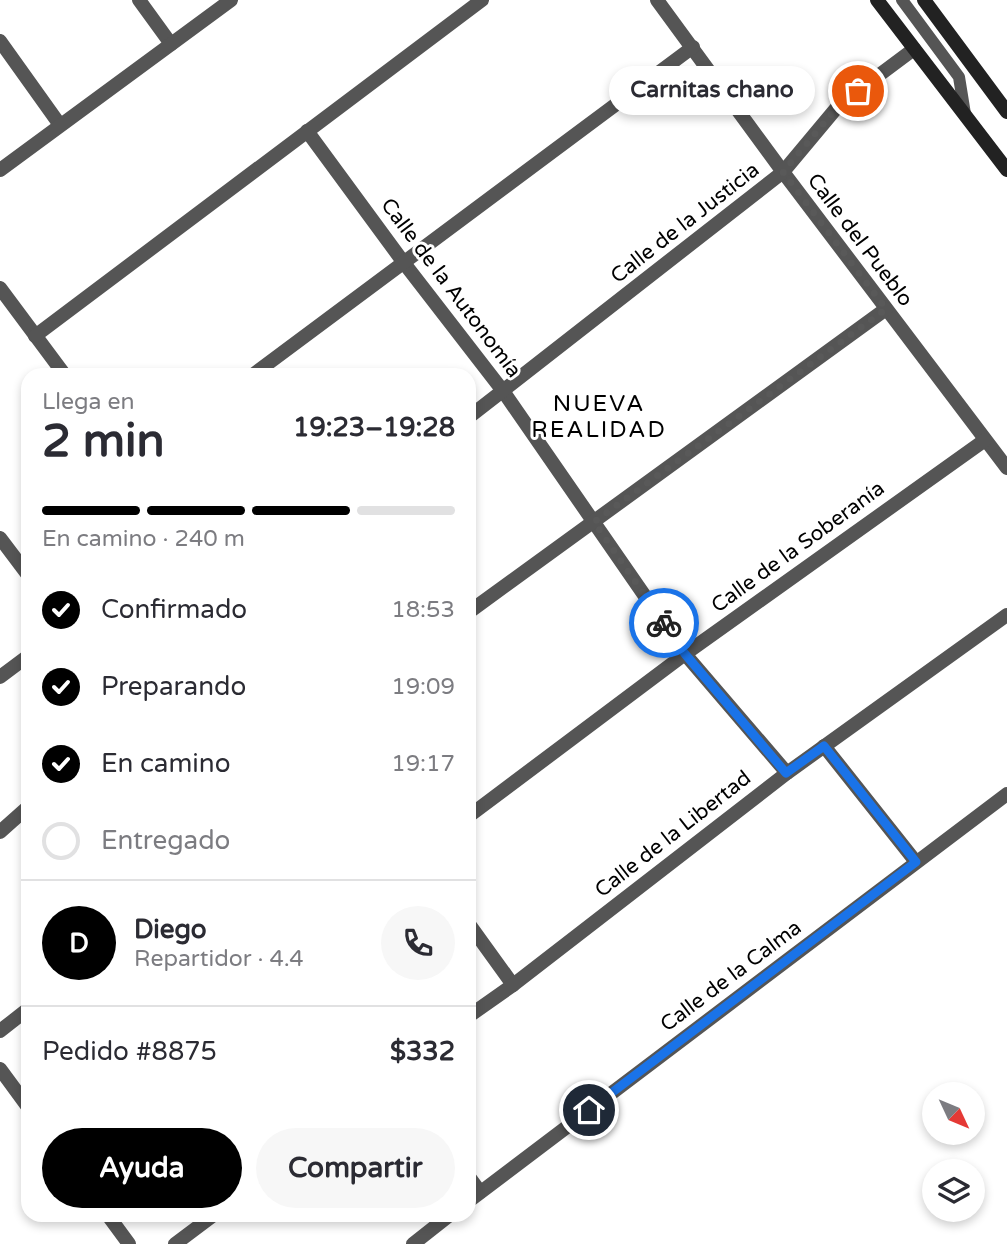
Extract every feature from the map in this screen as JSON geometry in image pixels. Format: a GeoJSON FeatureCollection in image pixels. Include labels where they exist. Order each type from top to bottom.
{"type":"FeatureCollection","features":[{"type":"Feature","properties":{"kind":"main road"},"geometry":{"type":"LineString","coordinates":[[877,0],[1007,170]]}},
{"type":"Feature","properties":{"kind":"main road"},"geometry":{"type":"LineString","coordinates":[[924,0],[1007,112]]}},
{"type":"Feature","properties":{"kind":"street"},"geometry":{"type":"LineString","coordinates":[[139,0],[171,44]]}},
{"type":"Feature","properties":{"kind":"street"},"geometry":{"type":"LineString","coordinates":[[0,170],[230,0]]}},
{"type":"Feature","properties":{"kind":"street"},"geometry":{"type":"LineString","coordinates":[[35,336],[482,0]]}},
{"type":"Feature","properties":{"kind":"street","name":"Calle del Pueblo"},"geometry":{"type":"LineString","coordinates":[[657,0],[783,172],[1007,468]]}},
{"type":"Feature","properties":{"kind":"street"},"geometry":{"type":"LineString","coordinates":[[0,41],[60,125]]}},
{"type":"Feature","properties":{"kind":"street"},"geometry":{"type":"LineString","coordinates":[[262,368],[693,47]]}},
{"type":"Feature","properties":{"kind":"street","name":"Calle de la Justicia"},"geometry":{"type":"LineString","coordinates":[[476,411],[783,172],[839,105],[914,49]]}},
{"type":"Feature","properties":{"kind":"street","name":"Calle de la Autonomía"},"geometry":{"type":"LineString","coordinates":[[307,131],[503,391],[685,654],[786,773]]}},
{"type":"Feature","properties":{"kind":"street"},"geometry":{"type":"LineString","coordinates":[[0,288],[59,368]]}},
{"type":"Feature","properties":{"kind":"street"},"geometry":{"type":"LineString","coordinates":[[476,607],[886,309]]}},
{"type":"Feature","properties":{"kind":"street","name":"Calle de la Soberanía"},"geometry":{"type":"LineString","coordinates":[[476,811],[685,654],[985,440]]}},
{"type":"Feature","properties":{"kind":"street"},"geometry":{"type":"LineString","coordinates":[[0,538],[21,566]]}},
{"type":"Feature","properties":{"kind":"street","name":"Calle de la Libertad"},"geometry":{"type":"LineString","coordinates":[[476,1011],[786,773],[1007,615]]}},
{"type":"Feature","properties":{"kind":"street"},"geometry":{"type":"LineString","coordinates":[[0,677],[21,661]]}},
{"type":"Feature","properties":{"kind":"street"},"geometry":{"type":"LineString","coordinates":[[824,746],[916,862]]}},
{"type":"Feature","properties":{"kind":"street","name":"Calle de la Calma"},"geometry":{"type":"LineString","coordinates":[[476,1195],[1007,794]]}},
{"type":"Feature","properties":{"kind":"street"},"geometry":{"type":"LineString","coordinates":[[0,832],[21,813]]}},
{"type":"Feature","properties":{"kind":"street"},"geometry":{"type":"LineString","coordinates":[[476,934],[513,985]]}},
{"type":"Feature","properties":{"kind":"street"},"geometry":{"type":"LineString","coordinates":[[0,1031],[21,1014]]}},
{"type":"Feature","properties":{"kind":"street"},"geometry":{"type":"LineString","coordinates":[[0,1069],[21,1098]]}},
{"type":"Feature","properties":{"kind":"street"},"geometry":{"type":"LineString","coordinates":[[113,1222],[129,1244]]}},
{"type":"Feature","properties":{"kind":"street"},"geometry":{"type":"LineString","coordinates":[[175,1244],[204,1222]]}},
{"type":"Feature","properties":{"kind":"street"},"geometry":{"type":"LineString","coordinates":[[413,1244],[441,1222]]}},
{"type":"Feature","properties":{"kind":"lane"},"geometry":{"type":"LineString","coordinates":[[902,0],[959,76],[965,114]]}},
{"type":"Feature","properties":{"kind":"way so far"},"geometry":{"type":"LineString","coordinates":[[664,623],[594,522],[886,309],[783,172],[839,105],[858,91]]}},
{"type":"Feature","properties":{"kind":"place","name":"Carnitas chano"},"geometry":{"type":"Point","coordinates":[858,91]}},
{"type":"Feature","properties":{"kind":"district","name":"NUEVA REALIDAD"},"geometry":{"type":"Point","coordinates":[599,417]}},
{"type":"Feature","properties":{"kind":"route"},"geometry":{"type":"LineString","coordinates":[[589,1110],[916,862],[824,746],[786,773],[685,654],[664,623]]}}]}
